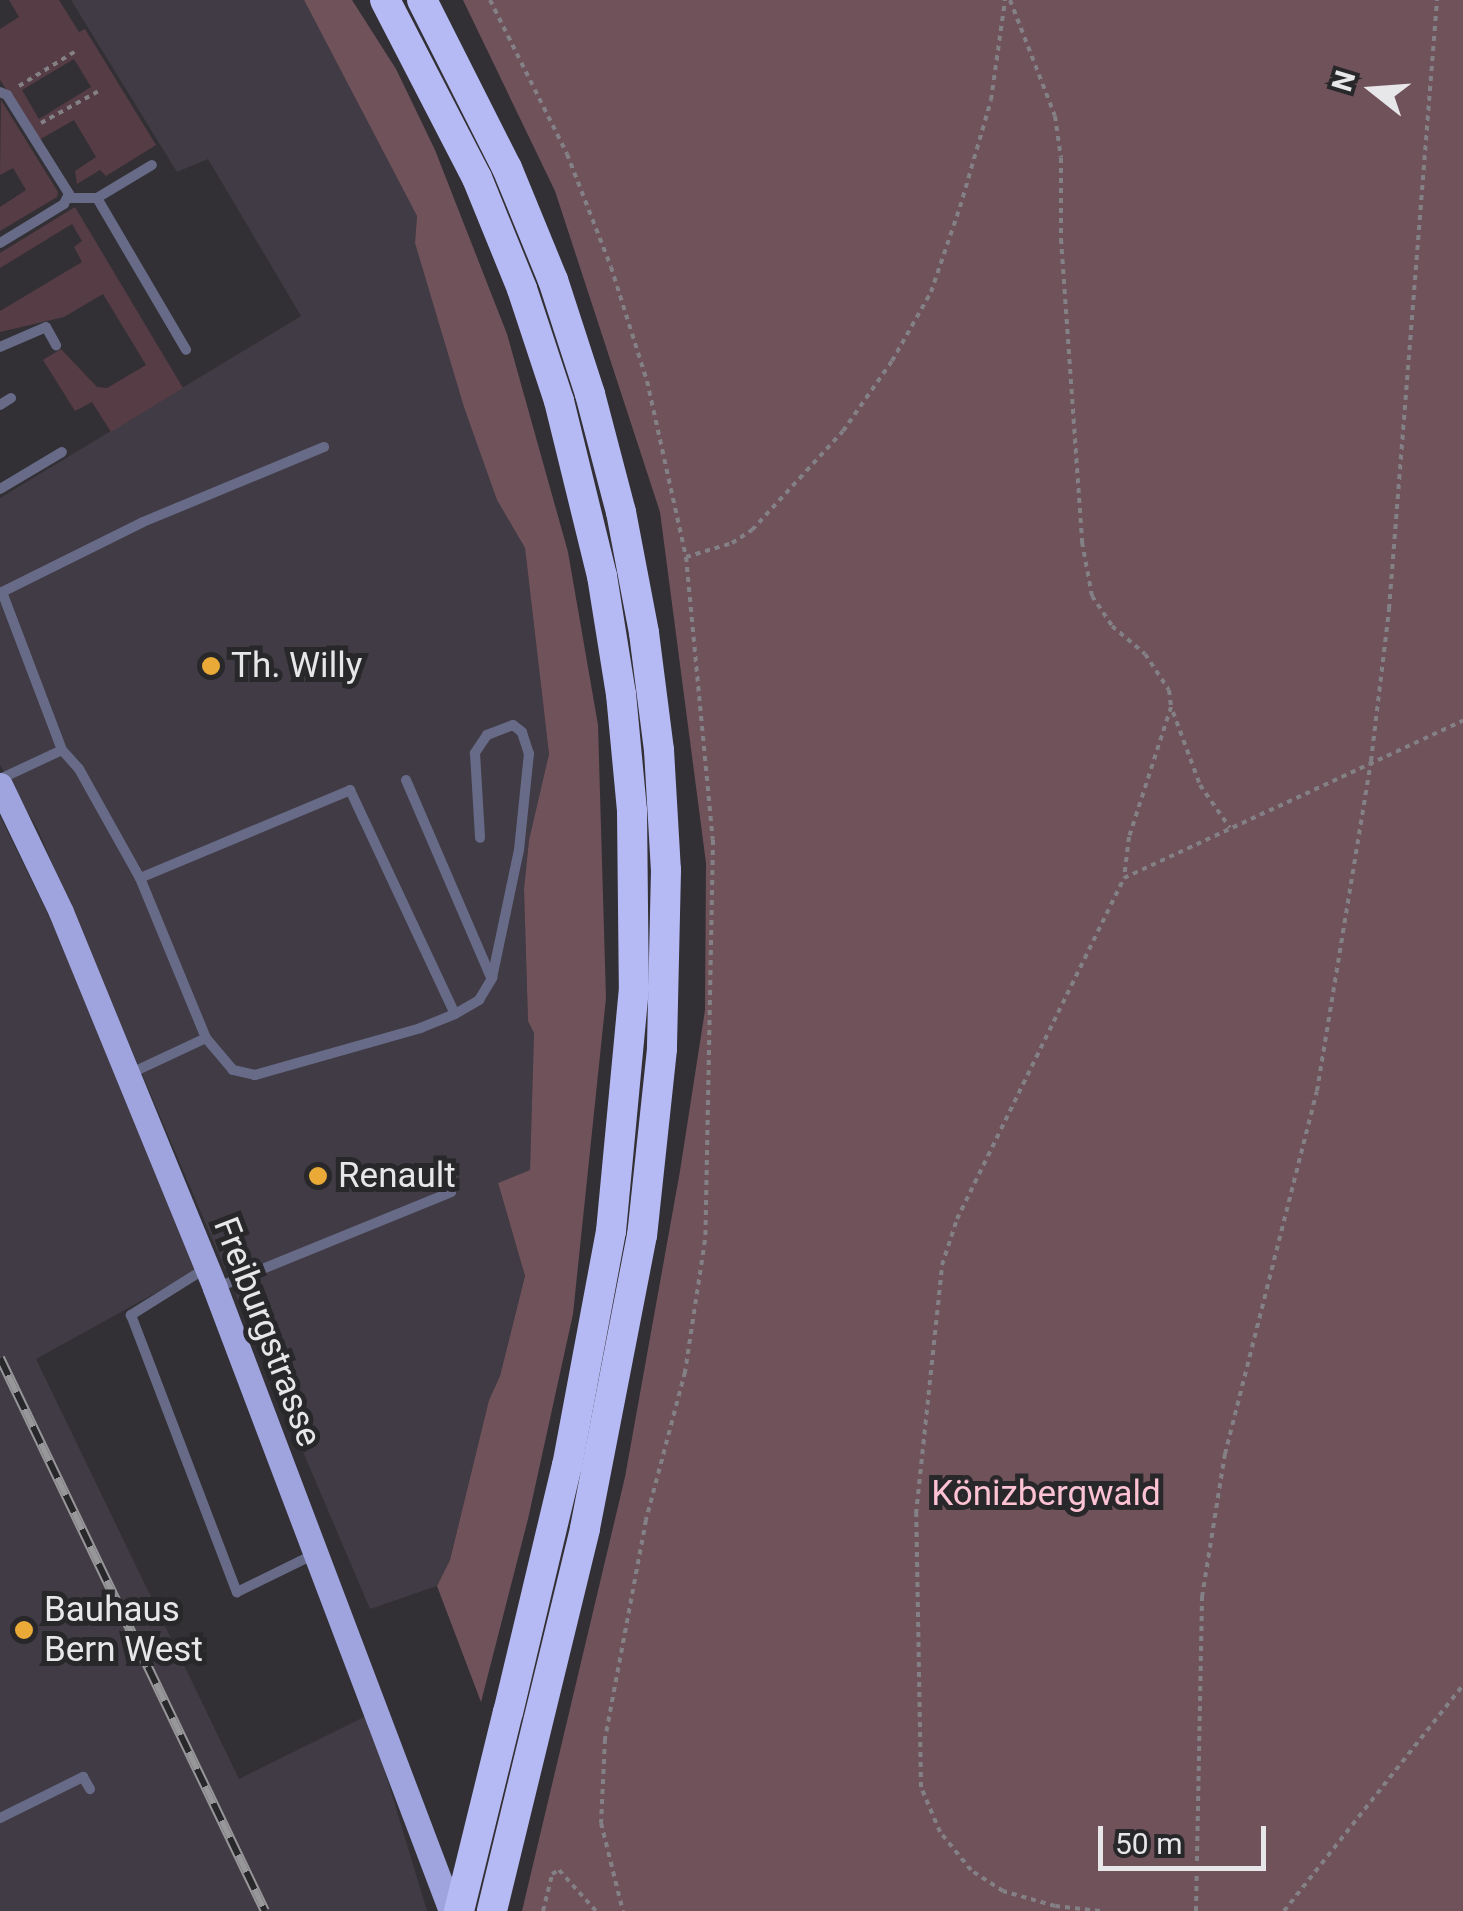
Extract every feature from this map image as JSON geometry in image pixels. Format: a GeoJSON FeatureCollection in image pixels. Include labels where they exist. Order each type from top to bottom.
{"type":"FeatureCollection","features":[{"type":"Feature","properties":{"kind":"highway"},"geometry":{"type":"LineString","coordinates":[[385,0],[477,178],[522,289],[559,401],[589,517],[610,622],[632,811],[634,988],[611,1230],[567,1465],[459,1911]]}},
{"type":"Feature","properties":{"kind":"highway"},"geometry":{"type":"LineString","coordinates":[[422,0],[507,168],[553,280],[590,394],[636,586],[652,690],[663,809],[665,991],[642,1235],[601,1459],[492,1911]]}},
{"type":"Feature","properties":{"kind":"main road","name":"Freiburgstrasse"},"geometry":{"type":"LineString","coordinates":[[0,782],[55,899],[211,1278],[451,1911]]}},
{"type":"Feature","properties":{"kind":"lane"},"geometry":{"type":"LineString","coordinates":[[3,94],[68,190],[68,198]]}},
{"type":"Feature","properties":{"kind":"lane"},"geometry":{"type":"LineString","coordinates":[[0,243],[68,198],[97,198],[152,165]]}},
{"type":"Feature","properties":{"kind":"lane"},"geometry":{"type":"LineString","coordinates":[[97,198],[186,350]]}},
{"type":"Feature","properties":{"kind":"lane"},"geometry":{"type":"LineString","coordinates":[[0,346],[46,327],[56,345]]}},
{"type":"Feature","properties":{"kind":"lane"},"geometry":{"type":"LineString","coordinates":[[0,404],[11,398]]}},
{"type":"Feature","properties":{"kind":"lane"},"geometry":{"type":"LineString","coordinates":[[324,448],[143,522],[2,592],[62,750],[79,769],[140,878],[206,1038],[221,1061],[240,1073],[255,1075],[421,1028],[479,1000],[492,978],[529,778],[524,739],[512,725],[488,735],[475,753],[480,838]]}},
{"type":"Feature","properties":{"kind":"lane"},"geometry":{"type":"LineString","coordinates":[[2,485],[62,452]]}},
{"type":"Feature","properties":{"kind":"lane"},"geometry":{"type":"LineString","coordinates":[[0,782],[62,750]]}},
{"type":"Feature","properties":{"kind":"lane"},"geometry":{"type":"LineString","coordinates":[[406,780],[492,978]]}},
{"type":"Feature","properties":{"kind":"lane"},"geometry":{"type":"LineString","coordinates":[[140,878],[350,790],[455,1014]]}},
{"type":"Feature","properties":{"kind":"lane"},"geometry":{"type":"LineString","coordinates":[[128,1074],[206,1038]]}},
{"type":"Feature","properties":{"kind":"lane"},"geometry":{"type":"LineString","coordinates":[[316,1554],[237,1592],[132,1316],[211,1278],[451,1192]]}},
{"type":"Feature","properties":{"kind":"lane"},"geometry":{"type":"LineString","coordinates":[[0,1818],[84,1777],[90,1788]]}},
{"type":"Feature","properties":{"kind":"path"},"geometry":{"type":"LineString","coordinates":[[686,556],[732,542],[752,530],[843,431],[892,362],[931,292],[960,207],[991,100],[1008,0]]}},
{"type":"Feature","properties":{"kind":"path"},"geometry":{"type":"LineString","coordinates":[[1008,0],[1055,116],[1061,158],[1061,239],[1078,482],[1092,596],[1112,626],[1145,654],[1168,690],[1200,785],[1230,828]]}},
{"type":"Feature","properties":{"kind":"path"},"geometry":{"type":"LineString","coordinates":[[1196,1911],[1202,1597],[1224,1454],[1317,1091],[1371,761],[1389,609],[1437,0]]}},
{"type":"Feature","properties":{"kind":"path"},"geometry":{"type":"LineString","coordinates":[[3,94],[76,51]]}},
{"type":"Feature","properties":{"kind":"path"},"geometry":{"type":"LineString","coordinates":[[35,126],[98,91]]}},
{"type":"Feature","properties":{"kind":"path"},"geometry":{"type":"LineString","coordinates":[[1100,1911],[1056,1906],[1003,1892],[971,1870],[940,1832],[921,1787],[916,1514],[934,1311],[947,1250],[957,1219],[1124,878],[1129,837],[1171,707]]}},
{"type":"Feature","properties":{"kind":"path"},"geometry":{"type":"LineString","coordinates":[[1124,878],[1463,721]]}},
{"type":"Feature","properties":{"kind":"path"},"geometry":{"type":"LineString","coordinates":[[1284,1911],[1463,1685]]}},
{"type":"Feature","properties":{"kind":"path"},"geometry":{"type":"LineString","coordinates":[[543,1911],[552,1874],[559,1870],[596,1911]]}},
{"type":"Feature","properties":{"kind":"shaded area"},"geometry":{"type":"Polygon","coordinates":[[[9,0],[59,0],[79,32],[85,29],[156,145],[106,176],[100,170],[77,184],[75,171],[96,157],[74,120],[39,140],[0,80],[0,29],[19,17],[9,0]],[[74,59],[22,90],[39,119],[91,87],[74,59]]]}},
{"type":"Feature","properties":{"kind":"shaded area"},"geometry":{"type":"Polygon","coordinates":[[[71,0],[304,0],[417,216],[415,243],[497,500],[525,548],[549,754],[529,840],[524,888],[528,1021],[534,1033],[530,1171],[498,1184],[525,1276],[500,1376],[489,1400],[450,1560],[437,1586],[370,1609],[38,830],[0,765],[0,498],[301,316],[208,159],[177,172],[71,0]]]}},
{"type":"Feature","properties":{"kind":"shaded area"},"geometry":{"type":"Polygon","coordinates":[[[1,100],[58,192],[57,197],[0,231],[0,207],[26,190],[13,168],[0,175],[1,100]]]}},
{"type":"Feature","properties":{"kind":"shaded area"},"geometry":{"type":"Polygon","coordinates":[[[75,207],[183,388],[111,432],[92,402],[75,411],[43,360],[61,349],[97,387],[107,388],[146,365],[103,294],[64,317],[0,332],[0,311],[82,262],[74,247],[82,241],[72,224],[0,268],[0,253],[75,207]]]}},
{"type":"Feature","properties":{"kind":"shaded area"},"geometry":{"type":"Polygon","coordinates":[[[0,816],[59,937],[197,1270],[36,1359],[239,1779],[368,1715],[427,1911],[0,1911],[0,816]]]}},
{"type":"Feature","properties":{"kind":"green space"},"geometry":{"type":"Polygon","coordinates":[[[304,0],[352,0],[396,69],[435,150],[507,334],[568,552],[598,725],[606,998],[573,1314],[528,1519],[481,1702],[437,1586],[450,1560],[489,1400],[500,1376],[525,1276],[498,1183],[530,1170],[534,1033],[528,1021],[524,889],[529,840],[549,754],[525,548],[497,500],[464,407],[415,243],[417,216],[304,0]]]}},
{"type":"Feature","properties":{"kind":"green space","name":"Könizbergwald"},"geometry":{"type":"Polygon","coordinates":[[[463,0],[1463,0],[1463,1911],[522,1911],[625,1477],[680,1171],[705,1010],[706,863],[660,512],[555,191],[463,0]]]}},
{"type":"Feature","properties":{"kind":"railway"},"geometry":{"type":"LineString","coordinates":[[0,1358],[265,1911]]}},
{"type":"Feature","properties":{"kind":"place","name":"Th. Willy"},"geometry":{"type":"Point","coordinates":[211,666]}},
{"type":"Feature","properties":{"kind":"place","name":"Renault"},"geometry":{"type":"Point","coordinates":[318,1176]}},
{"type":"Feature","properties":{"kind":"place","name":"Bauhaus Bern West"},"geometry":{"type":"Point","coordinates":[24,1630]}}]}
